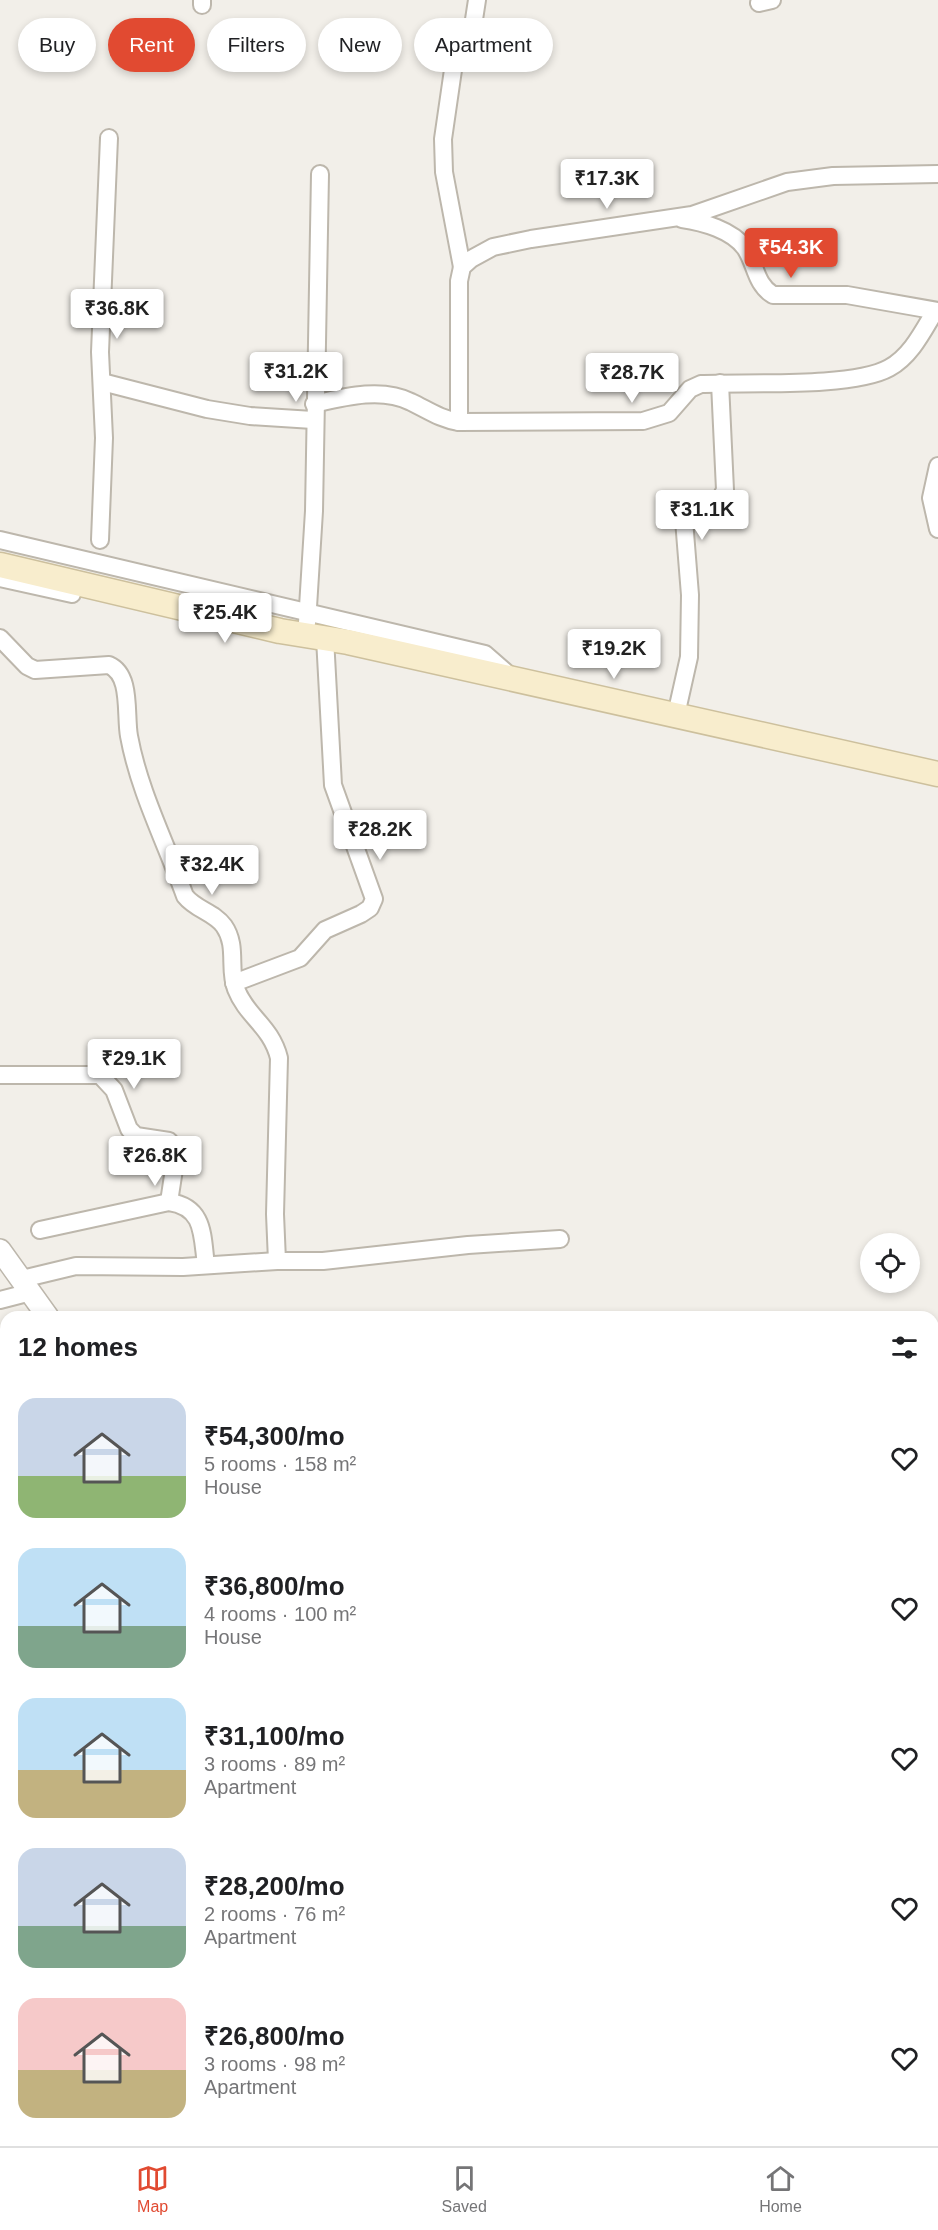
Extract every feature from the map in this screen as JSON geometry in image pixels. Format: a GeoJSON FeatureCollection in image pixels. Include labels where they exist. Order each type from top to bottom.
{"type":"FeatureCollection","features":[{"type":"Feature","properties":{"kind":"main road"},"geometry":{"type":"LineString","coordinates":[[0,565],[280,631],[316,634],[938,774]]}},
{"type":"Feature","properties":{"kind":"street"},"geometry":{"type":"LineString","coordinates":[[459,422],[458,290],[462,267],[444,172],[443,138],[453,63],[471,39],[477,0]]}},
{"type":"Feature","properties":{"kind":"street"},"geometry":{"type":"LineString","coordinates":[[99,540],[104,438],[100,335],[110,138]]}},
{"type":"Feature","properties":{"kind":"street"},"geometry":{"type":"LineString","coordinates":[[234,983],[300,958],[325,930],[361,914],[370,908],[374,899],[333,785],[316,634],[313,412],[320,174]]}},
{"type":"Feature","properties":{"kind":"street"},"geometry":{"type":"LineString","coordinates":[[462,267],[471,259],[493,247],[531,239],[692,215],[787,182],[809,178],[938,174]]}},
{"type":"Feature","properties":{"kind":"street"},"geometry":{"type":"LineString","coordinates":[[102,382],[207,409],[250,416],[313,412],[350,396],[381,395],[410,401],[429,414],[459,422],[643,421],[669,413],[690,389],[701,384],[812,381],[877,373],[890,368],[905,355],[937,311],[847,295],[773,295],[759,282],[745,248],[738,241],[711,226],[673,218]]}},
{"type":"Feature","properties":{"kind":"street"},"geometry":{"type":"LineString","coordinates":[[676,715],[689,657],[690,595],[684,520],[719,501],[725,490],[720,383]]}},
{"type":"Feature","properties":{"kind":"street"},"geometry":{"type":"LineString","coordinates":[[938,466],[931,498],[938,529]]}},
{"type":"Feature","properties":{"kind":"street"},"geometry":{"type":"LineString","coordinates":[[0,540],[316,634]]}},
{"type":"Feature","properties":{"kind":"street"},"geometry":{"type":"LineString","coordinates":[[0,578],[316,634],[485,654],[513,679]]}},
{"type":"Feature","properties":{"kind":"street"},"geometry":{"type":"LineString","coordinates":[[0,638],[27,666],[35,670],[110,665],[118,669],[122,676],[126,718],[137,772],[185,896],[192,905],[214,916],[225,927],[233,951],[234,983],[248,1008],[270,1033],[279,1058],[275,1214],[277,1261]]}},
{"type":"Feature","properties":{"kind":"street"},"geometry":{"type":"LineString","coordinates":[[0,1075],[100,1075],[108,1081],[119,1101],[129,1130],[136,1136],[169,1142],[173,1146],[176,1155],[169,1202]]}},
{"type":"Feature","properties":{"kind":"street"},"geometry":{"type":"LineString","coordinates":[[40,1230],[169,1202],[189,1207],[195,1214],[200,1225],[207,1265]]}},
{"type":"Feature","properties":{"kind":"street"},"geometry":{"type":"LineString","coordinates":[[0,1300],[27,1285],[76,1266],[323,1261],[468,1245],[560,1239]]}},
{"type":"Feature","properties":{"kind":"street"},"geometry":{"type":"LineString","coordinates":[[0,1250],[44,1311]]}}]}
